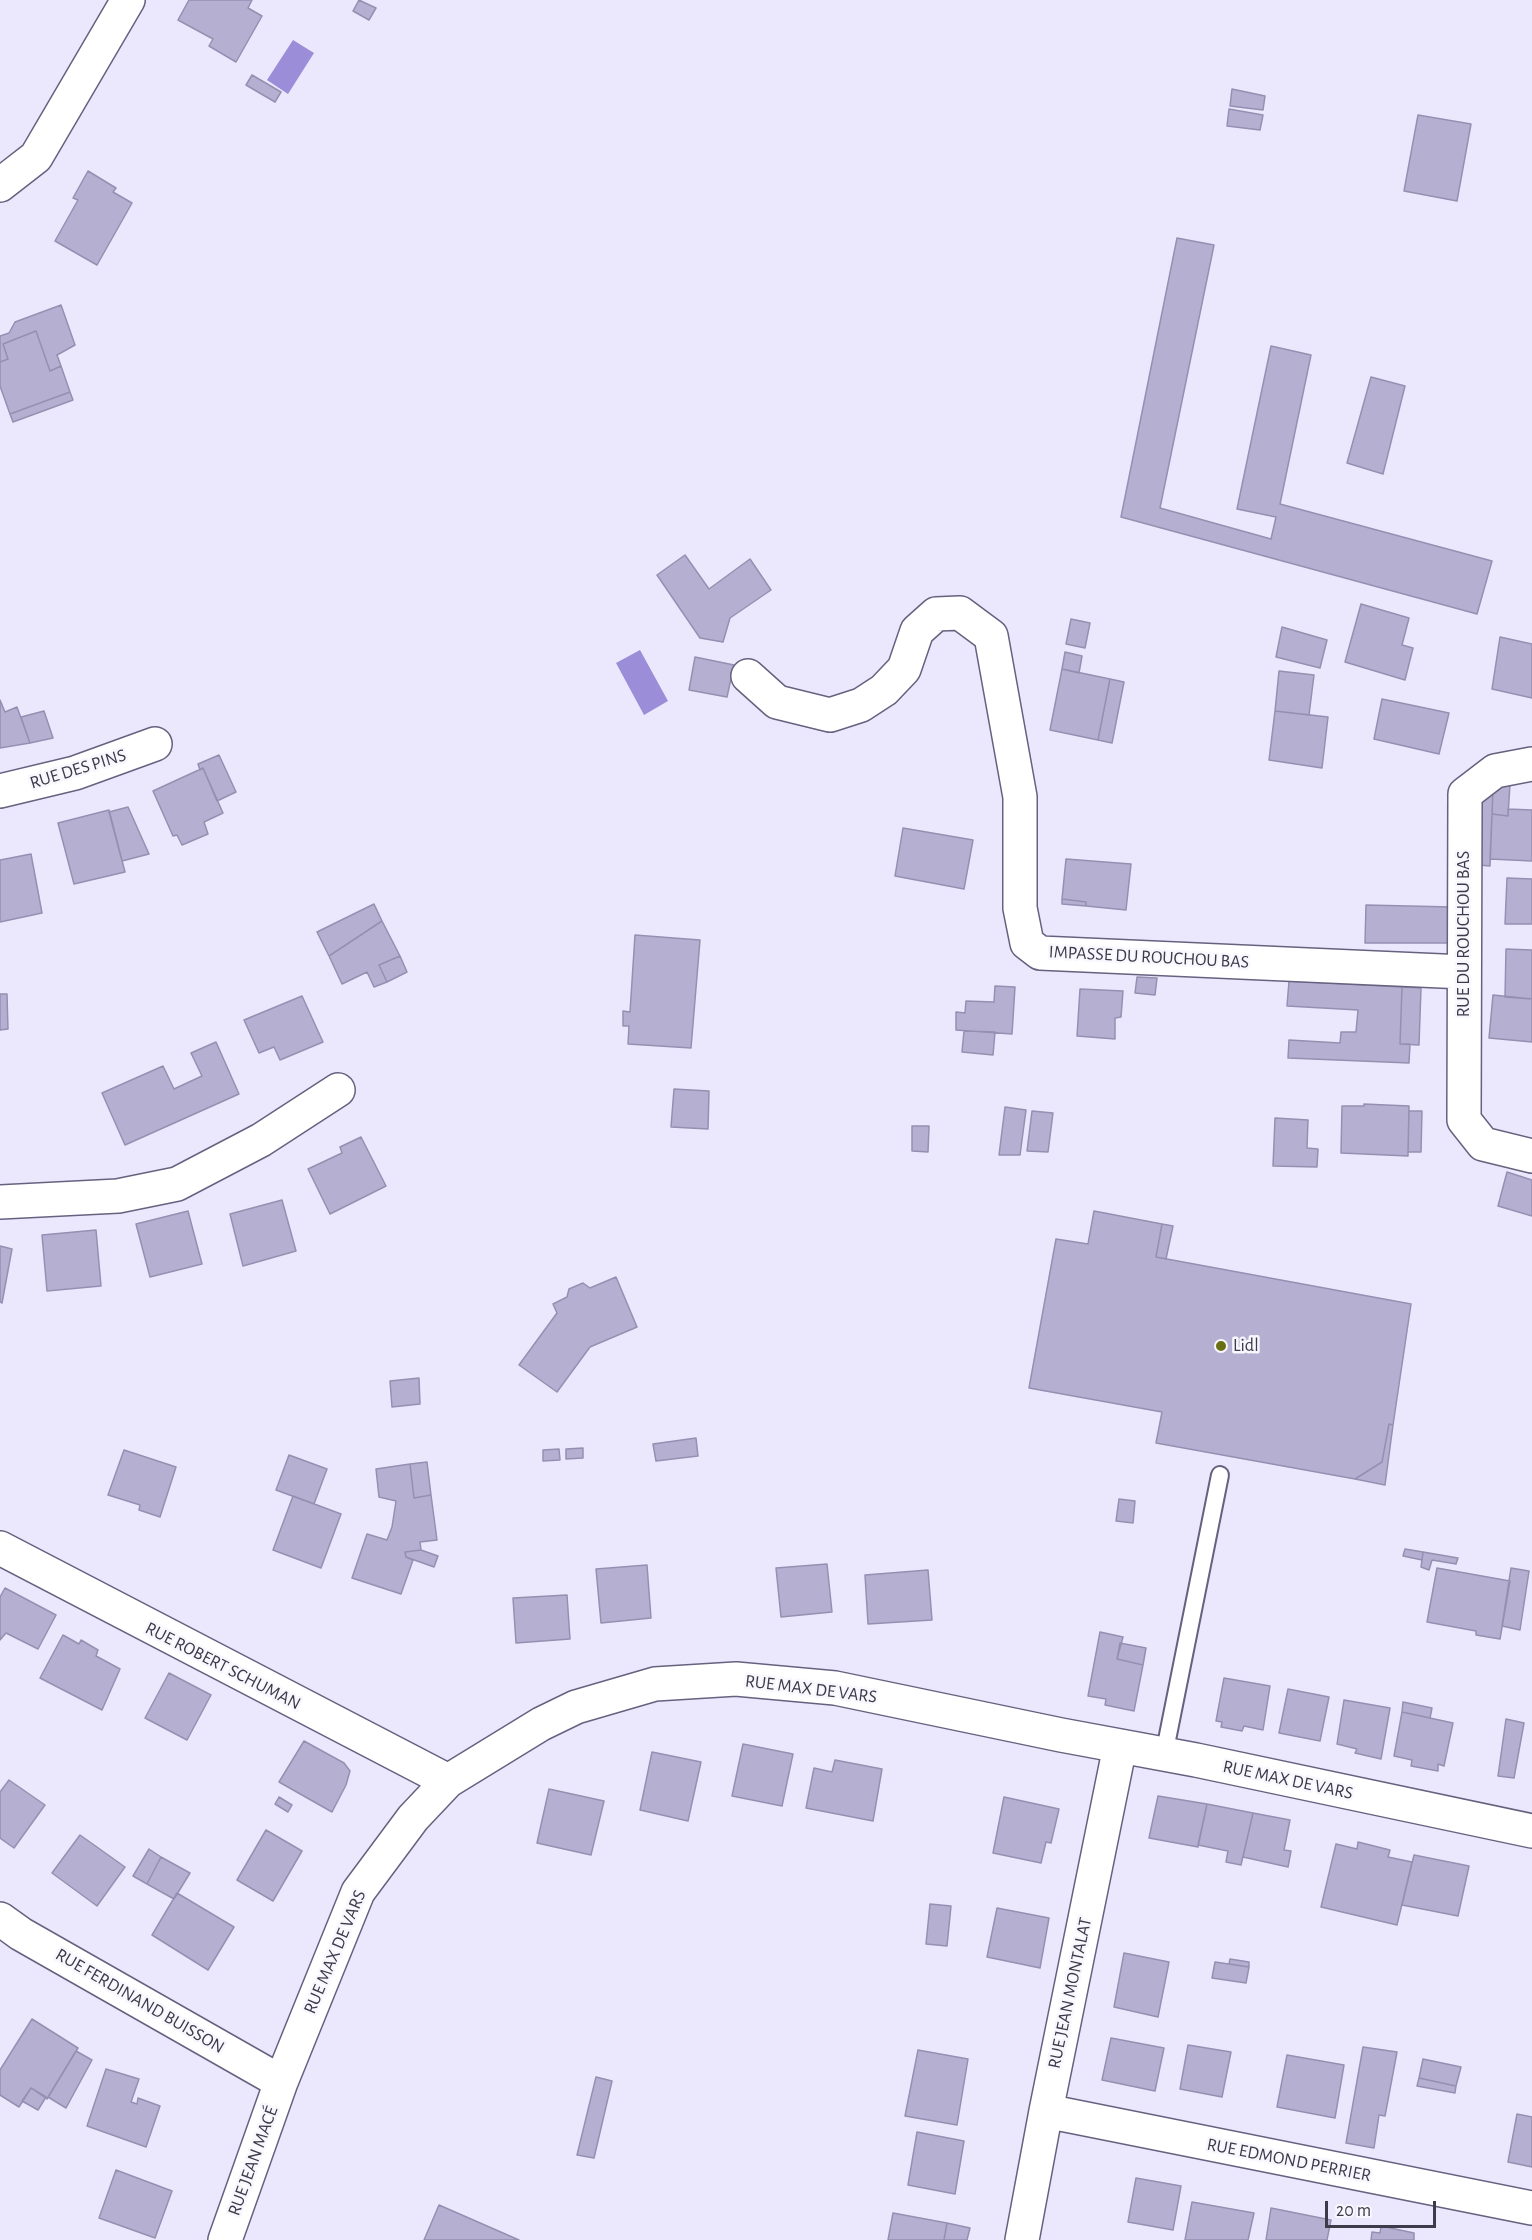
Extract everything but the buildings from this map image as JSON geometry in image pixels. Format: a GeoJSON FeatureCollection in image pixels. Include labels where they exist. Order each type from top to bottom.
{"type":"FeatureCollection","features":[{"type":"Feature","properties":{"kind":"street"},"geometry":{"type":"LineString","coordinates":[[0,185],[36,157],[128,0]]}},
{"type":"Feature","properties":{"kind":"street","name":"IMPASSE DU ROUCHOU BAS"},"geometry":{"type":"LineString","coordinates":[[748,676],[777,702],[830,715],[861,705],[884,690],[904,669],[917,631],[936,614],[960,613],[991,636],[1020,797],[1020,908],[1027,943],[1040,952],[1464,972]]}},
{"type":"Feature","properties":{"kind":"street","name":"RUE DES PINS"},"geometry":{"type":"LineString","coordinates":[[0,791],[75,773],[155,744]]}},
{"type":"Feature","properties":{"kind":"street","name":"RUE DU ROUCHOU BAS"},"geometry":{"type":"LineString","coordinates":[[1532,764],[1495,771],[1465,794],[1464,972],[1464,1120],[1483,1144],[1532,1156]]}},
{"type":"Feature","properties":{"kind":"street"},"geometry":{"type":"LineString","coordinates":[[0,1202],[118,1196],[177,1184],[261,1140],[338,1090]]}},
{"type":"Feature","properties":{"kind":"street","name":"RUE ROBERT SCHUMAN"},"geometry":{"type":"LineString","coordinates":[[0,1548],[101,1603],[448,1781]]}},
{"type":"Feature","properties":{"kind":"street","name":"RUE MAX DE VARS"},"geometry":{"type":"LineString","coordinates":[[281,2082],[358,1892],[413,1818],[448,1781],[541,1724],[576,1707],[655,1684],[736,1679],[835,1688],[1532,1831]]}},
{"type":"Feature","properties":{"kind":"street","name":"RUE JEAN MONTALAT"},"geometry":{"type":"LineString","coordinates":[[1022,2240],[1120,1746]]}},
{"type":"Feature","properties":{"kind":"street","name":"RUE FERDINAND BUISSON"},"geometry":{"type":"LineString","coordinates":[[0,1919],[21,1934],[281,2082]]}},
{"type":"Feature","properties":{"kind":"street","name":"RUE JEAN MACÉ"},"geometry":{"type":"LineString","coordinates":[[225,2240],[281,2082]]}},
{"type":"Feature","properties":{"kind":"street","name":"RUE EDMOND PERRIER"},"geometry":{"type":"LineString","coordinates":[[1046,2111],[1532,2208]]}},
{"type":"Feature","properties":{"kind":"lane"},"geometry":{"type":"LineString","coordinates":[[1167,1755],[1220,1475]]}},
{"type":"Feature","properties":{"kind":"shaded area"},"geometry":{"type":"Polygon","coordinates":[[[293,40],[314,53],[288,94],[267,80],[293,40]]]}},
{"type":"Feature","properties":{"kind":"shaded area"},"geometry":{"type":"Polygon","coordinates":[[[640,650],[668,701],[644,715],[616,663],[640,650]]]}},
{"type":"Feature","properties":{"kind":"place","name":"Lidl"},"geometry":{"type":"Point","coordinates":[1221,1346]}}]}
